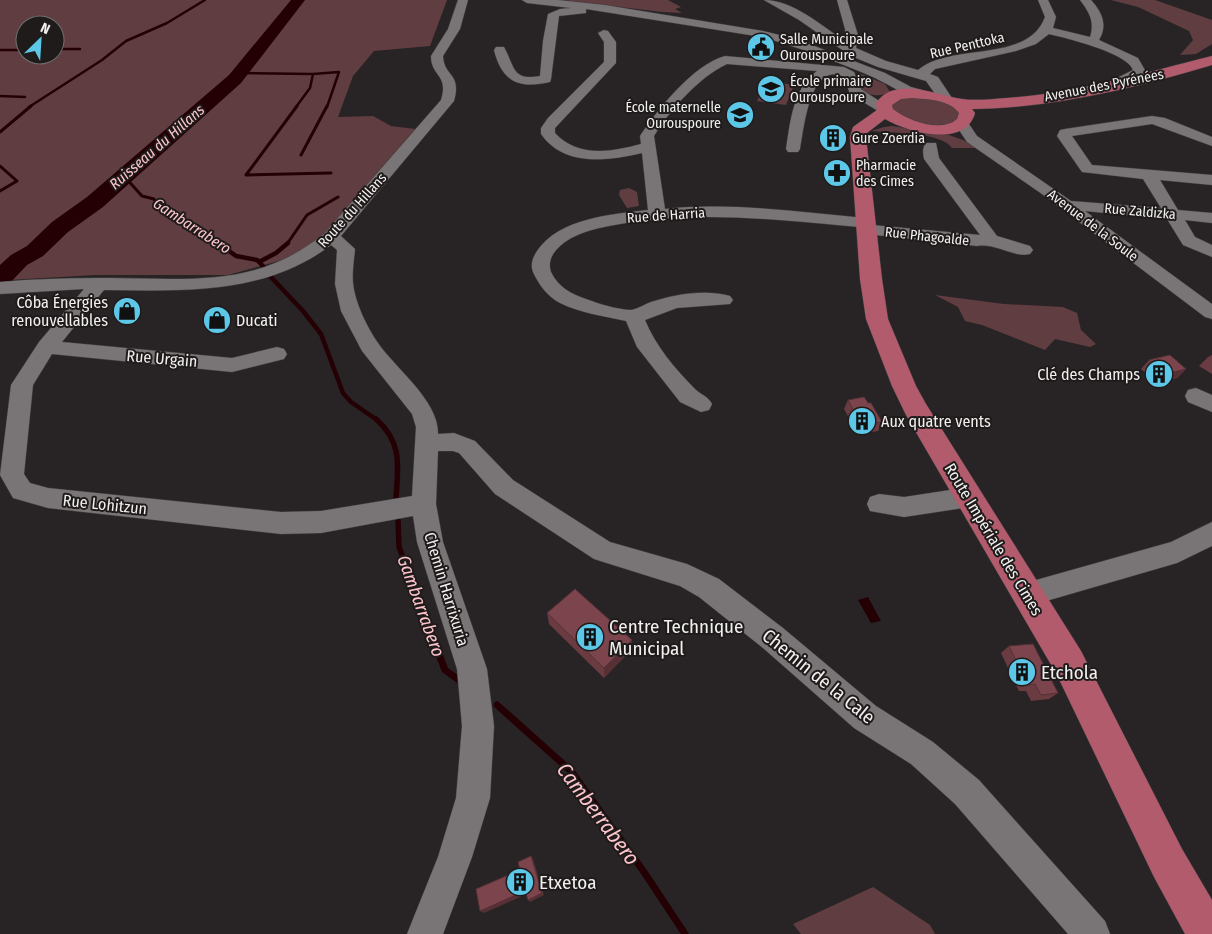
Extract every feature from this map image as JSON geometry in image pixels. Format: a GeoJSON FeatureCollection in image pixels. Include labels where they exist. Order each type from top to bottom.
{"type":"FeatureCollection","features":[{"type":"Feature","properties":{"kind":"main road","name":"Avenue des Pyrénées"},"geometry":{"type":"LineString","coordinates":[[942,129],[954,105],[976,108],[1112,86],[1212,60]]}},
{"type":"Feature","properties":{"kind":"main road"},"geometry":{"type":"LineString","coordinates":[[868,125],[889,99],[918,93],[954,105]]}},
{"type":"Feature","properties":{"kind":"main road"},"geometry":{"type":"LineString","coordinates":[[889,99],[890,116],[906,124]]}},
{"type":"Feature","properties":{"kind":"main road"},"geometry":{"type":"LineString","coordinates":[[868,125],[906,124],[942,129]]}},
{"type":"Feature","properties":{"kind":"main road","name":"Route Impériale des Cimes"},"geometry":{"type":"LineString","coordinates":[[868,125],[859,131],[858,137],[865,226],[877,319],[884,340],[915,408],[970,496],[1069,663],[1168,863],[1208,934]]}},
{"type":"Feature","properties":{"kind":"street"},"geometry":{"type":"LineString","coordinates":[[527,0],[628,12],[763,34],[792,42],[880,76],[889,99]]}},
{"type":"Feature","properties":{"kind":"street"},"geometry":{"type":"LineString","coordinates":[[769,0],[882,64],[922,74]]}},
{"type":"Feature","properties":{"kind":"street"},"geometry":{"type":"LineString","coordinates":[[842,0],[852,31],[848,45]]}},
{"type":"Feature","properties":{"kind":"street"},"geometry":{"type":"LineString","coordinates":[[1043,0],[1050,12],[1049,26],[1045,30],[1093,41],[1132,60],[1139,67],[1140,72],[1112,86]]}},
{"type":"Feature","properties":{"kind":"street"},"geometry":{"type":"LineString","coordinates":[[1085,0],[1096,14],[1099,23],[1098,32],[1093,41]]}},
{"type":"Feature","properties":{"kind":"street","name":"Route du Hillans"},"geometry":{"type":"LineString","coordinates":[[2,287],[37,284],[207,283],[267,272],[309,255],[330,238],[447,101],[451,92],[451,82],[437,61],[437,53],[452,32],[462,1]]}},
{"type":"Feature","properties":{"kind":"street"},"geometry":{"type":"LineString","coordinates":[[514,48],[502,56],[516,79],[520,81],[540,81],[546,79],[548,74],[549,41],[554,14],[558,12],[572,10],[612,16],[629,15],[689,25],[714,26]]}},
{"type":"Feature","properties":{"kind":"street"},"geometry":{"type":"LineString","coordinates":[[612,16],[628,12]]}},
{"type":"Feature","properties":{"kind":"street","name":"Rue Penttoka"},"geometry":{"type":"LineString","coordinates":[[922,74],[939,64],[982,57],[1018,48],[1038,37],[1045,30]]}},
{"type":"Feature","properties":{"kind":"street"},"geometry":{"type":"LineString","coordinates":[[604,33],[610,42],[610,63],[553,121],[548,128],[548,134],[558,146],[586,155],[611,155],[648,147]]}},
{"type":"Feature","properties":{"kind":"street"},"geometry":{"type":"LineString","coordinates":[[657,213],[647,136],[664,110],[675,98],[720,62],[738,60],[833,69],[850,75],[853,88],[860,94],[889,99]]}},
{"type":"Feature","properties":{"kind":"street"},"geometry":{"type":"LineString","coordinates":[[793,149],[800,115],[809,89],[817,77],[833,69]]}},
{"type":"Feature","properties":{"kind":"street","name":"Avenue de la Soule"},"geometry":{"type":"LineString","coordinates":[[922,74],[936,81],[954,105],[963,128],[972,139],[1068,206],[1212,313]]}},
{"type":"Feature","properties":{"kind":"street"},"geometry":{"type":"LineString","coordinates":[[1212,142],[1160,121],[1152,120],[1065,133],[1064,136],[1087,169],[1212,180]]}},
{"type":"Feature","properties":{"kind":"street","name":"Avenue de la Soule"},"geometry":{"type":"LineString","coordinates":[[942,129],[972,139]]}},
{"type":"Feature","properties":{"kind":"street","name":"Rue Phagoalde"},"geometry":{"type":"LineString","coordinates":[[931,146],[930,153],[932,159],[988,233],[988,239]]}},
{"type":"Feature","properties":{"kind":"street"},"geometry":{"type":"LineString","coordinates":[[1148,174],[1188,240],[1212,252]]}},
{"type":"Feature","properties":{"kind":"street","name":"Rue Zaldizka"},"geometry":{"type":"LineString","coordinates":[[1068,206],[1212,218]]}},
{"type":"Feature","properties":{"kind":"street","name":"Rue de Harria"},"geometry":{"type":"LineString","coordinates":[[634,317],[580,303],[554,292],[546,282],[540,264],[546,250],[565,234],[591,224],[657,213],[759,213],[865,226]]}},
{"type":"Feature","properties":{"kind":"street","name":"Rue Phagoalde"},"geometry":{"type":"LineString","coordinates":[[865,226],[977,241],[988,239],[1024,250]]}},
{"type":"Feature","properties":{"kind":"street","name":"Chemin Harrixuria"},"geometry":{"type":"LineString","coordinates":[[330,238],[336,240],[346,249],[344,284],[351,312],[359,328],[369,346],[422,411],[427,427],[424,504],[430,542],[472,669],[478,726],[473,798],[455,857],[425,934]]}},
{"type":"Feature","properties":{"kind":"street","name":"Rue Lohitzun"},"geometry":{"type":"LineString","coordinates":[[100,284],[46,347],[22,385],[6,476],[22,491],[48,498],[281,523],[321,522],[424,504]]}},
{"type":"Feature","properties":{"kind":"street"},"geometry":{"type":"LineString","coordinates":[[701,404],[688,396],[644,342],[634,317],[656,306],[686,299],[723,300]]}},
{"type":"Feature","properties":{"kind":"street","name":"Rue Urgain"},"geometry":{"type":"LineString","coordinates":[[46,347],[232,365],[277,354]]}},
{"type":"Feature","properties":{"kind":"street","name":"Chemin de la Cale"},"geometry":{"type":"LineString","coordinates":[[426,444],[454,442],[467,448],[504,487],[603,551],[688,576],[709,588],[773,638],[865,717],[922,753],[967,792],[1092,934]]}},
{"type":"Feature","properties":{"kind":"street"},"geometry":{"type":"LineString","coordinates":[[879,504],[904,507],[970,496]]}},
{"type":"Feature","properties":{"kind":"street"},"geometry":{"type":"LineString","coordinates":[[1029,594],[1177,552],[1212,533]]}},
{"type":"Feature","properties":{"kind":"shaded area"},"geometry":{"type":"Polygon","coordinates":[[[0,0],[447,0],[430,46],[374,51],[353,76],[338,117],[373,116],[391,126],[415,129],[324,235],[293,257],[228,275],[95,275],[9,280],[0,288],[0,0]]]}},
{"type":"Feature","properties":{"kind":"shaded area"},"geometry":{"type":"Polygon","coordinates":[[[562,0],[668,0],[681,7],[675,9],[682,13],[662,12],[562,0]]]}},
{"type":"Feature","properties":{"kind":"shaded area"},"geometry":{"type":"Polygon","coordinates":[[[1111,0],[1155,0],[1212,20],[1212,44],[1196,54],[1180,55],[1193,40],[1189,31],[1138,7],[1111,0]]]}},
{"type":"Feature","properties":{"kind":"shaded area"},"geometry":{"type":"Polygon","coordinates":[[[859,73],[885,84],[890,92],[882,95],[873,95],[865,92],[859,85],[859,73]]]}},
{"type":"Feature","properties":{"kind":"shaded area"},"geometry":{"type":"Polygon","coordinates":[[[766,81],[794,85],[786,105],[757,101],[766,81]]]}},
{"type":"Feature","properties":{"kind":"shaded area"},"geometry":{"type":"Polygon","coordinates":[[[909,95],[949,103],[959,112],[959,118],[943,125],[927,125],[894,114],[891,102],[909,95]]]}},
{"type":"Feature","properties":{"kind":"shaded area"},"geometry":{"type":"Polygon","coordinates":[[[892,126],[949,135],[977,148],[952,148],[938,139],[927,136],[871,131],[892,126]]]}},
{"type":"Feature","properties":{"kind":"shaded area"},"geometry":{"type":"Polygon","coordinates":[[[629,188],[637,192],[639,206],[627,208],[619,195],[620,190],[629,188]]]}},
{"type":"Feature","properties":{"kind":"shaded area"},"geometry":{"type":"Polygon","coordinates":[[[935,295],[1004,304],[1063,307],[1077,313],[1081,330],[1096,344],[1090,347],[1055,339],[1045,350],[982,325],[965,321],[958,307],[935,295]]]}},
{"type":"Feature","properties":{"kind":"shaded area"},"geometry":{"type":"Polygon","coordinates":[[[868,597],[881,621],[871,623],[858,600],[868,597]]]}},
{"type":"Feature","properties":{"kind":"shaded area"},"geometry":{"type":"Polygon","coordinates":[[[873,887],[930,925],[935,934],[801,934],[793,924],[873,887]]]}},
{"type":"Feature","properties":{"kind":"building"},"geometry":{"type":"Polygon","coordinates":[[[1170,355],[1186,369],[1165,374],[1149,360],[1170,355]]]}},
{"type":"Feature","properties":{"kind":"building"},"geometry":{"type":"Polygon","coordinates":[[[864,397],[868,403],[871,403],[882,422],[862,425],[848,400],[864,397]]]}},
{"type":"Feature","properties":{"kind":"building","name":"Centre Technique Municipal"},"geometry":{"type":"Polygon","coordinates":[[[575,589],[632,640],[604,668],[547,613],[575,589]]]}},
{"type":"Feature","properties":{"kind":"building"},"geometry":{"type":"Polygon","coordinates":[[[1033,644],[1058,693],[1041,695],[1035,684],[1028,685],[1009,646],[1033,644]]]}},
{"type":"Feature","properties":{"kind":"building","name":"Etxetoa"},"geometry":{"type":"Polygon","coordinates":[[[531,856],[542,893],[528,900],[525,891],[480,911],[476,889],[520,870],[518,862],[531,856]]]}},
{"type":"Feature","properties":{"kind":"waterway"},"geometry":{"type":"LineString","coordinates":[[29,107],[102,60],[126,41],[167,23],[205,0]]}},
{"type":"Feature","properties":{"kind":"waterway","name":"Ruisseau du Hillans"},"geometry":{"type":"LineString","coordinates":[[0,279],[19,260],[35,251],[60,227],[95,202],[235,79],[298,0]]}},
{"type":"Feature","properties":{"kind":"waterway"},"geometry":{"type":"LineString","coordinates":[[65,49],[80,49]]}},
{"type":"Feature","properties":{"kind":"waterway"},"geometry":{"type":"LineString","coordinates":[[0,50],[15,50]]}},
{"type":"Feature","properties":{"kind":"waterway"},"geometry":{"type":"LineString","coordinates":[[313,74],[339,72],[327,107]]}},
{"type":"Feature","properties":{"kind":"waterway"},"geometry":{"type":"LineString","coordinates":[[240,73],[313,74]]}},
{"type":"Feature","properties":{"kind":"waterway"},"geometry":{"type":"LineString","coordinates":[[296,107],[310,88],[313,74]]}},
{"type":"Feature","properties":{"kind":"waterway"},"geometry":{"type":"LineString","coordinates":[[0,96],[25,97]]}},
{"type":"Feature","properties":{"kind":"waterway"},"geometry":{"type":"LineString","coordinates":[[0,132],[31,106]]}},
{"type":"Feature","properties":{"kind":"waterway"},"geometry":{"type":"LineString","coordinates":[[297,106],[246,175],[331,173]]}},
{"type":"Feature","properties":{"kind":"waterway"},"geometry":{"type":"LineString","coordinates":[[301,155],[327,106]]}},
{"type":"Feature","properties":{"kind":"waterway"},"geometry":{"type":"LineString","coordinates":[[0,166],[17,181],[0,191]]}},
{"type":"Feature","properties":{"kind":"waterway","name":"Gambarrabero"},"geometry":{"type":"LineString","coordinates":[[124,176],[142,196],[154,199],[157,204],[220,244]]}},
{"type":"Feature","properties":{"kind":"waterway"},"geometry":{"type":"LineString","coordinates":[[287,244],[307,215],[338,197]]}},
{"type":"Feature","properties":{"kind":"waterway","name":"Gambarrabero"},"geometry":{"type":"LineString","coordinates":[[218,243],[236,256],[259,262]]}},
{"type":"Feature","properties":{"kind":"waterway"},"geometry":{"type":"LineString","coordinates":[[259,262],[276,253],[287,244]]}},
{"type":"Feature","properties":{"kind":"waterway","name":"Gambarrabero"},"geometry":{"type":"LineString","coordinates":[[259,262],[264,267]]}},
{"type":"Feature","properties":{"kind":"waterway","name":"Gambarrabero"},"geometry":{"type":"LineString","coordinates":[[270,276],[303,311],[321,334],[343,393],[351,402],[377,420]]}},
{"type":"Feature","properties":{"kind":"waterway","name":"Gambarrabero"},"geometry":{"type":"LineString","coordinates":[[377,420],[385,428],[395,446],[398,466],[396,499]]}},
{"type":"Feature","properties":{"kind":"waterway","name":"Gambarrabero"},"geometry":{"type":"LineString","coordinates":[[398,520],[399,547],[436,645]]}},
{"type":"Feature","properties":{"kind":"waterway","name":"Gambarrabero"},"geometry":{"type":"LineString","coordinates":[[435,644],[445,670],[463,683]]}},
{"type":"Feature","properties":{"kind":"waterway","name":"Camberrabero"},"geometry":{"type":"LineString","coordinates":[[497,705],[571,771],[644,872],[685,934]]}},
{"type":"Feature","properties":{"kind":"place","name":"Salle Municipale Ourouspoure"},"geometry":{"type":"Point","coordinates":[761,47]}},
{"type":"Feature","properties":{"kind":"place","name":"École primaire Ourouspoure"},"geometry":{"type":"Point","coordinates":[771,89]}},
{"type":"Feature","properties":{"kind":"place","name":"École maternelle Ourouspoure"},"geometry":{"type":"Point","coordinates":[740,115]}},
{"type":"Feature","properties":{"kind":"place","name":"Gure Zoerdia"},"geometry":{"type":"Point","coordinates":[833,138]}},
{"type":"Feature","properties":{"kind":"place","name":"Pharmacie des Cimes"},"geometry":{"type":"Point","coordinates":[837,173]}},
{"type":"Feature","properties":{"kind":"place","name":"Côba Énergies renouvellables"},"geometry":{"type":"Point","coordinates":[127,311]}},
{"type":"Feature","properties":{"kind":"place","name":"Ducati"},"geometry":{"type":"Point","coordinates":[217,320]}},
{"type":"Feature","properties":{"kind":"place","name":"Clé des Champs"},"geometry":{"type":"Point","coordinates":[1159,374]}},
{"type":"Feature","properties":{"kind":"place","name":"Aux quatre vents"},"geometry":{"type":"Point","coordinates":[862,421]}},
{"type":"Feature","properties":{"kind":"place","name":"Centre Technique Municipal"},"geometry":{"type":"Point","coordinates":[590,637]}},
{"type":"Feature","properties":{"kind":"place","name":"Etchola"},"geometry":{"type":"Point","coordinates":[1022,672]}},
{"type":"Feature","properties":{"kind":"place","name":"Etxetoa"},"geometry":{"type":"Point","coordinates":[520,882]}}]}
